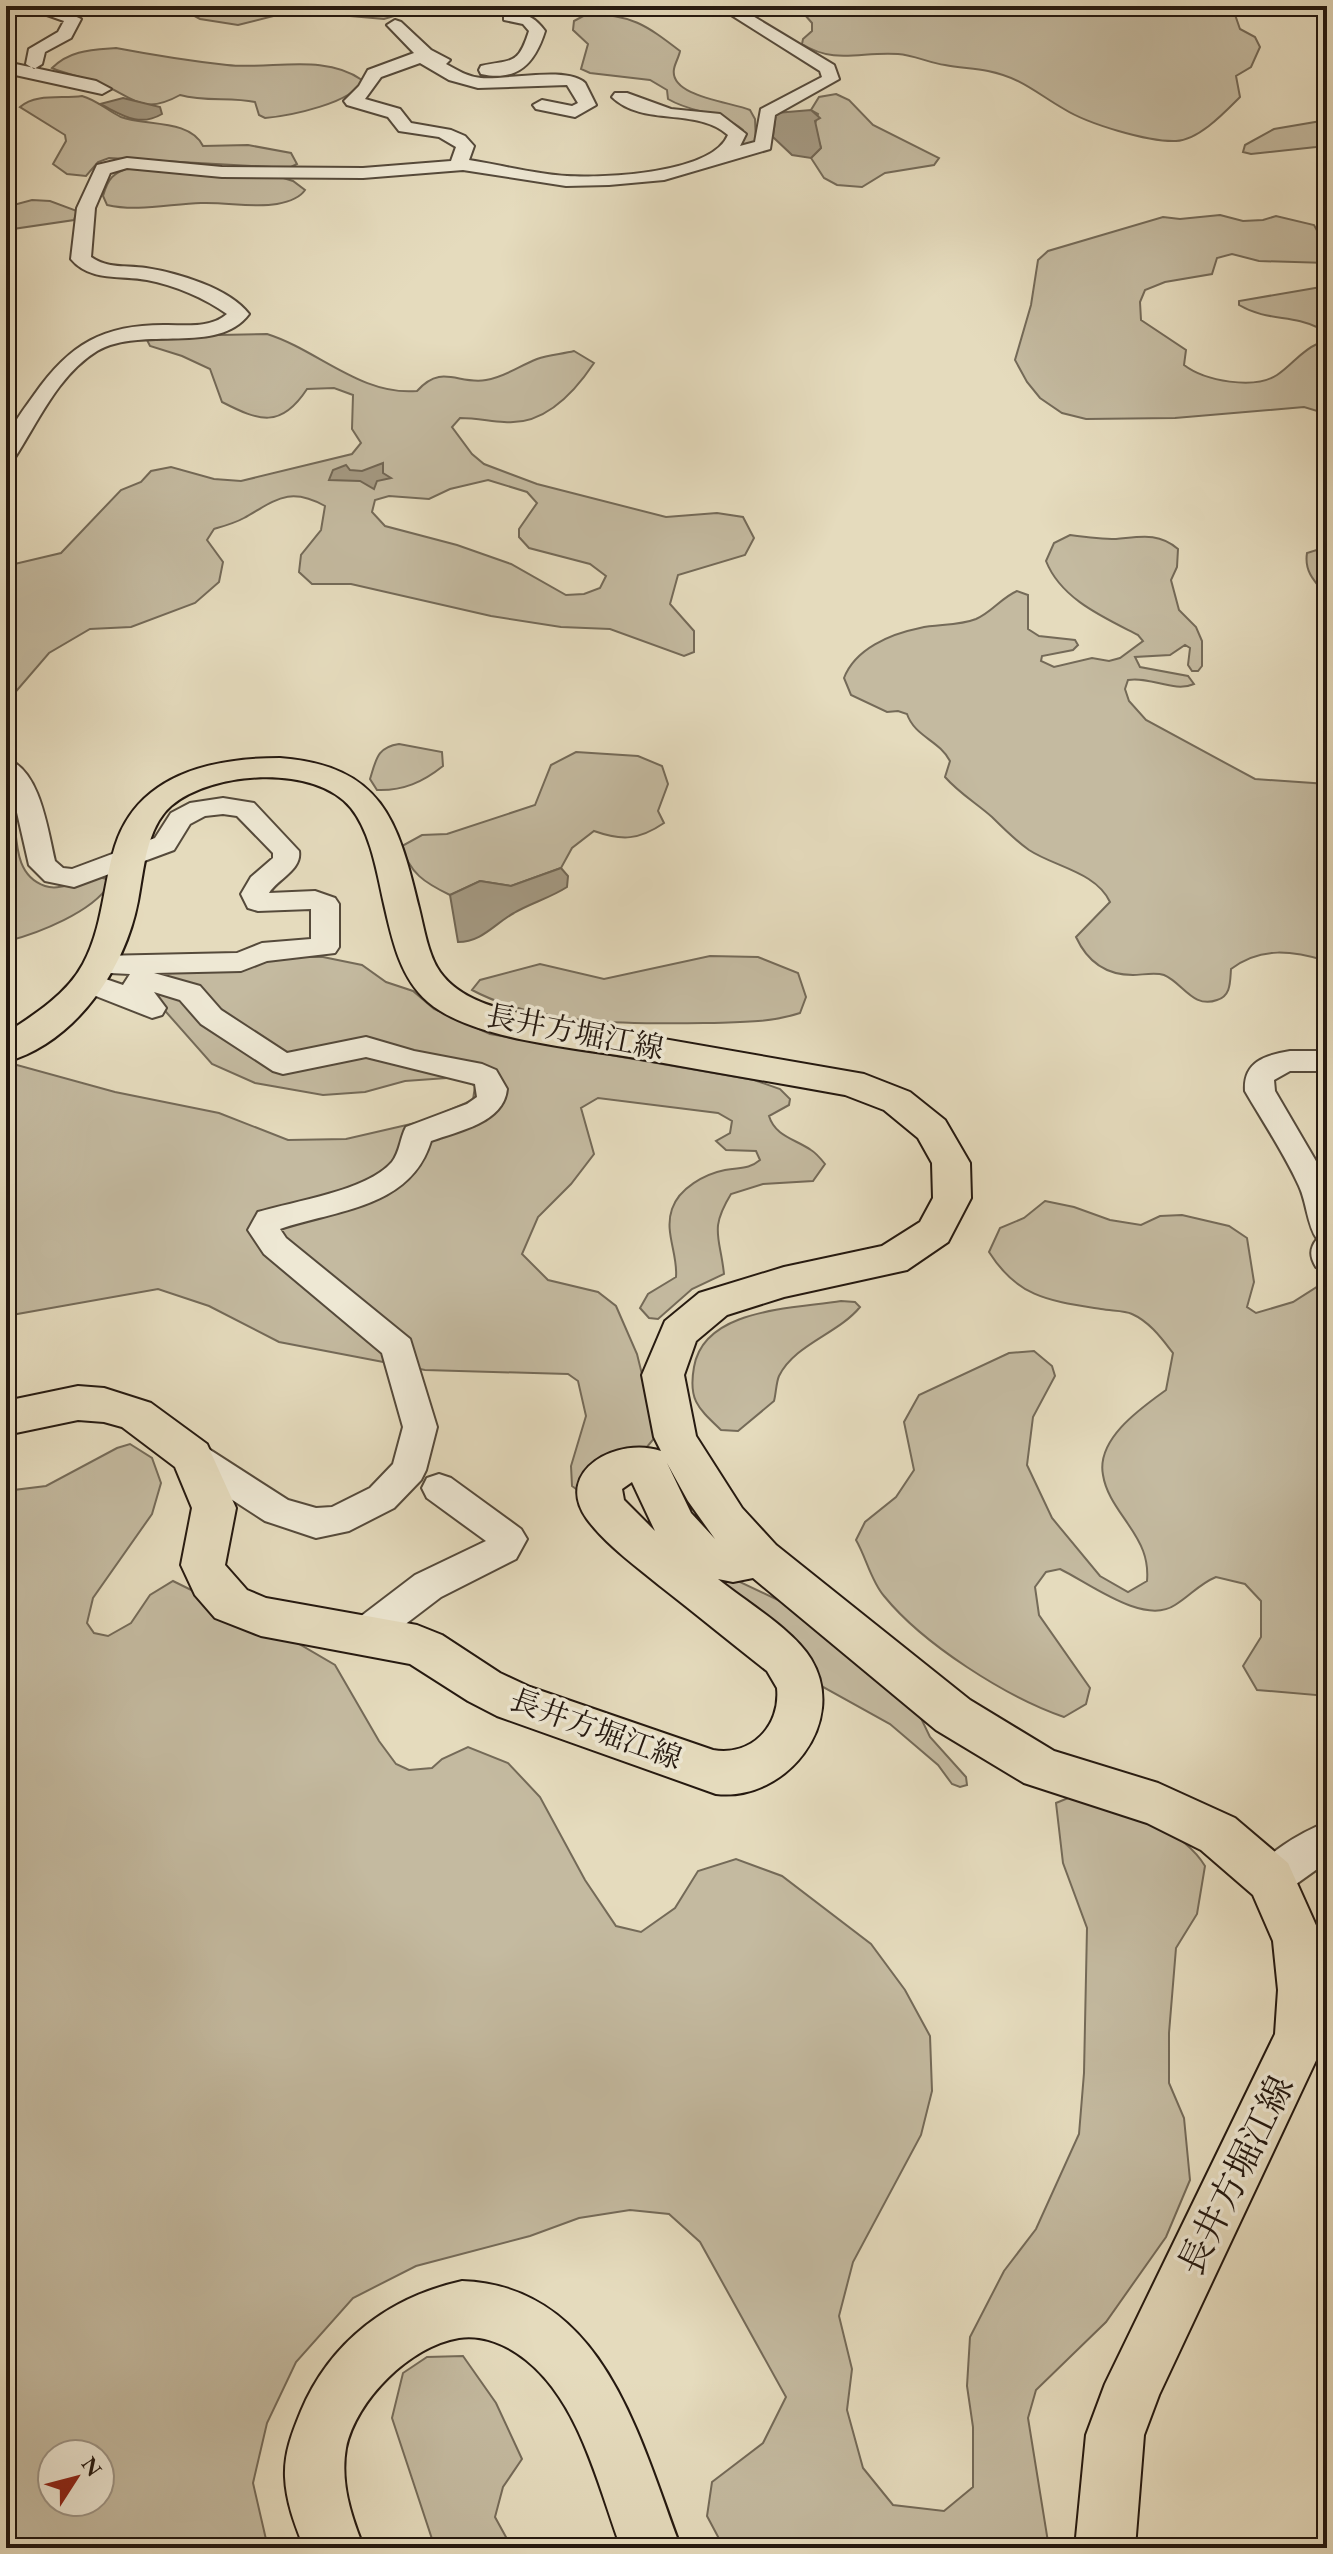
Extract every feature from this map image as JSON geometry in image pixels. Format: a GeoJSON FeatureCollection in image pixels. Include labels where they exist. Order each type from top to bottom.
{"type":"FeatureCollection","features":[{"type":"Feature","properties":{"kind":"main road","name":"長井方堀江線"},"geometry":{"type":"LineString","coordinates":[[6,1049],[44,1025],[94,974],[111,937],[138,823],[156,802],[181,786],[214,774],[262,767],[300,769],[329,778],[354,793],[371,813],[382,838],[415,954],[429,982],[455,1004],[488,1019],[532,1028],[851,1083],[897,1101],[932,1129],[951,1163],[952,1198],[934,1232],[893,1259],[784,1282],[713,1304],[679,1332],[663,1375],[659,1498],[680,1534],[706,1556],[727,1563],[760,1558],[953,1715],[1041,1768],[1158,1805],[1218,1834],[1271,1879],[1298,1941],[1304,1990],[1301,2037],[1134,2384],[1115,2435],[1105,2548]]}},
{"type":"Feature","properties":{"kind":"main road"},"geometry":{"type":"LineString","coordinates":[[6,1418],[78,1403],[104,1405],[136,1415],[192,1456]]}},
{"type":"Feature","properties":{"kind":"main road","name":"長井方堀江線"},"geometry":{"type":"LineString","coordinates":[[192,1456],[214,1508],[203,1565],[211,1582],[231,1604],[261,1617],[365,1634],[427,1649],[482,1686],[535,1712],[716,1773],[742,1772],[765,1761],[794,1728],[801,1704],[801,1680],[783,1657],[640,1544],[603,1507],[600,1484],[616,1467],[660,1450]]}},
{"type":"Feature","properties":{"kind":"main road"},"geometry":{"type":"LineString","coordinates":[[334,2548],[316,2504],[316,2449],[340,2392],[370,2358],[408,2329],[445,2312],[478,2309],[515,2321],[548,2340],[579,2375],[651,2548]]}},
{"type":"Feature","properties":{"kind":"street"},"geometry":{"type":"LineString","coordinates":[[9,6],[50,10],[73,19],[65,35],[37,49],[34,64]]}},
{"type":"Feature","properties":{"kind":"street"},"geometry":{"type":"LineString","coordinates":[[6,454],[51,387],[85,350],[125,333],[212,328],[235,320],[239,314],[214,299],[151,275],[99,270],[81,259],[86,208],[103,169],[127,163],[222,172],[363,173],[458,165],[566,181],[650,178],[764,145],[767,113],[822,85],[832,76],[828,69],[725,6]]}},
{"type":"Feature","properties":{"kind":"street"},"geometry":{"type":"LineString","coordinates":[[458,165],[465,146],[459,140],[439,132],[405,127],[399,124],[394,113],[353,101],[366,89],[374,74],[423,55],[470,70],[500,69],[522,63],[530,56],[537,31],[528,20],[510,17]]}},
{"type":"Feature","properties":{"kind":"street"},"geometry":{"type":"LineString","coordinates":[[395,25],[423,55],[455,76],[478,83],[568,80],[577,83],[587,105],[575,112],[542,105]]}},
{"type":"Feature","properties":{"kind":"street"},"geometry":{"type":"LineString","coordinates":[[6,67],[17,72],[83,81],[102,89]]}},
{"type":"Feature","properties":{"kind":"street"},"geometry":{"type":"LineString","coordinates":[[621,97],[670,113],[707,115],[724,121],[737,134],[735,142],[716,157],[718,160]]}},
{"type":"Feature","properties":{"kind":"street"},"geometry":{"type":"LineString","coordinates":[[6,767],[26,794],[42,865],[55,875],[74,878],[165,844],[180,819],[199,809],[223,806],[245,809],[286,851],[287,860],[261,883],[255,894],[258,902],[275,904],[315,900],[325,904],[325,947],[262,952],[241,962],[94,974]]}},
{"type":"Feature","properties":{"kind":"street"},"geometry":{"type":"LineString","coordinates":[[94,974],[152,1008],[135,989],[141,979],[190,993],[211,1017],[283,1064],[366,1047],[413,1061],[472,1071],[486,1077],[492,1089],[491,1101],[478,1111],[417,1135],[412,1153],[399,1173],[336,1201],[269,1220],[264,1230],[275,1246],[398,1348],[403,1376],[420,1427],[409,1470],[382,1498],[337,1521],[316,1523],[277,1511],[192,1456]]}},
{"type":"Feature","properties":{"kind":"street"},"geometry":{"type":"LineString","coordinates":[[1327,1061],[1291,1060],[1271,1064],[1259,1077],[1260,1091],[1324,1207],[1327,1231]]}},
{"type":"Feature","properties":{"kind":"street"},"geometry":{"type":"LineString","coordinates":[[1327,1248],[1327,1259]]}},
{"type":"Feature","properties":{"kind":"street"},"geometry":{"type":"LineString","coordinates":[[365,1634],[428,1586],[503,1549],[509,1539],[460,1508],[439,1488]]}},
{"type":"Feature","properties":{"kind":"street"},"geometry":{"type":"LineString","coordinates":[[1271,1879],[1327,1840]]}},
{"type":"Feature","properties":{"kind":"shaded area"},"geometry":{"type":"Polygon","coordinates":[[[176,6],[428,6],[384,19],[293,11],[238,25],[200,19],[176,6]]]}},
{"type":"Feature","properties":{"kind":"shaded area"},"geometry":{"type":"Polygon","coordinates":[[[797,6],[1232,6],[1240,29],[1255,37],[1260,47],[1251,67],[1236,76],[1240,97],[1227,110],[1194,136],[1164,141],[1118,131],[1088,120],[1000,74],[904,55],[837,56],[814,50],[802,44],[812,31],[812,23],[797,6]]]}},
{"type":"Feature","properties":{"kind":"shaded area"},"geometry":{"type":"Polygon","coordinates":[[[587,14],[627,19],[657,34],[680,51],[674,69],[675,78],[681,86],[703,97],[750,110],[755,119],[756,144],[742,144],[743,130],[716,116],[668,99],[667,90],[650,80],[590,73],[581,69],[588,44],[573,30],[574,21],[587,14]]]}},
{"type":"Feature","properties":{"kind":"shaded area"},"geometry":{"type":"Polygon","coordinates":[[[116,48],[227,65],[331,67],[362,80],[357,88],[334,102],[265,118],[259,115],[255,102],[180,95],[154,104],[144,104],[96,82],[52,68],[74,54],[116,48]]]}},
{"type":"Feature","properties":{"kind":"shaded area"},"geometry":{"type":"Polygon","coordinates":[[[836,94],[849,100],[873,125],[939,158],[934,165],[885,173],[862,187],[837,185],[824,178],[811,158],[821,148],[814,127],[818,114],[811,110],[819,97],[836,94]]]}},
{"type":"Feature","properties":{"kind":"shaded area"},"geometry":{"type":"Polygon","coordinates":[[[82,96],[121,117],[188,131],[203,146],[248,145],[291,153],[297,164],[289,168],[109,158],[98,162],[86,176],[67,174],[53,164],[66,141],[65,135],[20,107],[41,98],[82,96]]]}},
{"type":"Feature","properties":{"kind":"shaded area"},"geometry":{"type":"Polygon","coordinates":[[[123,98],[160,107],[162,114],[137,120],[100,104],[123,98]]]}},
{"type":"Feature","properties":{"kind":"shaded area"},"geometry":{"type":"Polygon","coordinates":[[[811,110],[820,118],[815,121],[821,148],[811,158],[792,155],[773,137],[776,113],[811,110]]]}},
{"type":"Feature","properties":{"kind":"shaded area"},"geometry":{"type":"Polygon","coordinates":[[[1327,120],[1327,139],[1316,147],[1251,154],[1243,152],[1245,145],[1274,129],[1327,120]]]}},
{"type":"Feature","properties":{"kind":"shaded area"},"geometry":{"type":"Polygon","coordinates":[[[131,167],[277,176],[293,181],[305,190],[293,200],[268,205],[201,203],[130,208],[107,205],[103,196],[109,180],[131,167]]]}},
{"type":"Feature","properties":{"kind":"shaded area"},"geometry":{"type":"Polygon","coordinates":[[[32,200],[50,201],[77,211],[74,220],[6,230],[6,207],[32,200]]]}},
{"type":"Feature","properties":{"kind":"shaded area"},"geometry":{"type":"Polygon","coordinates":[[[1220,215],[1243,221],[1276,216],[1314,225],[1319,234],[1327,239],[1327,263],[1259,261],[1232,254],[1217,258],[1212,274],[1165,282],[1145,290],[1140,302],[1141,320],[1186,350],[1184,365],[1193,371],[1230,382],[1267,380],[1317,344],[1319,328],[1260,314],[1239,305],[1239,301],[1327,286],[1327,414],[1304,407],[1175,418],[1086,419],[1062,413],[1040,398],[1015,360],[1031,305],[1038,260],[1048,251],[1163,217],[1180,219],[1220,215]]]}},
{"type":"Feature","properties":{"kind":"shaded area"},"geometry":{"type":"Polygon","coordinates":[[[267,334],[358,379],[397,391],[417,391],[434,378],[442,377],[476,381],[493,379],[537,359],[574,351],[594,363],[567,396],[544,413],[518,422],[460,418],[452,427],[472,454],[484,464],[537,484],[666,517],[717,513],[743,517],[754,538],[745,555],[678,575],[670,604],[694,631],[694,652],[684,656],[610,629],[561,627],[491,616],[351,584],[312,584],[299,572],[301,555],[321,530],[325,506],[292,496],[214,529],[207,540],[223,562],[219,582],[195,603],[131,627],[90,629],[49,653],[6,703],[6,566],[61,553],[121,490],[141,482],[151,471],[171,467],[214,479],[241,481],[352,454],[361,443],[352,429],[353,395],[334,388],[307,389],[288,411],[278,416],[269,418],[247,414],[222,402],[210,369],[150,346],[147,340],[169,336],[267,334]],[[488,480],[450,489],[429,499],[389,496],[375,500],[372,512],[385,526],[457,545],[511,564],[566,595],[584,594],[600,588],[606,576],[590,564],[529,548],[519,537],[519,529],[537,503],[527,492],[488,480]]]}},
{"type":"Feature","properties":{"kind":"shaded area"},"geometry":{"type":"Polygon","coordinates":[[[383,463],[383,473],[391,478],[377,481],[374,489],[360,481],[329,480],[333,470],[346,465],[350,470],[362,471],[383,463]]]}},
{"type":"Feature","properties":{"kind":"shaded area"},"geometry":{"type":"Polygon","coordinates":[[[1070,535],[1110,539],[1148,537],[1163,540],[1178,549],[1177,567],[1171,580],[1179,610],[1196,627],[1202,641],[1202,666],[1198,671],[1192,671],[1188,665],[1190,648],[1185,645],[1170,655],[1135,657],[1140,667],[1188,676],[1194,684],[1178,687],[1128,680],[1125,689],[1129,701],[1146,720],[1255,779],[1327,784],[1327,961],[1290,953],[1254,957],[1231,969],[1225,995],[1209,1002],[1195,998],[1164,975],[1123,974],[1098,965],[1091,960],[1076,937],[1110,902],[1104,892],[1085,877],[1029,850],[956,788],[945,777],[950,761],[916,728],[907,714],[887,712],[851,695],[844,678],[856,659],[875,644],[909,631],[976,619],[1017,591],[1028,595],[1028,629],[1039,636],[1075,640],[1078,645],[1073,650],[1042,656],[1041,661],[1054,667],[1092,658],[1109,661],[1120,658],[1143,641],[1138,635],[1084,606],[1062,586],[1046,561],[1054,543],[1070,535]]]}},
{"type":"Feature","properties":{"kind":"shaded area"},"geometry":{"type":"Polygon","coordinates":[[[1323,548],[1327,550],[1327,596],[1307,566],[1307,553],[1323,548]]]}},
{"type":"Feature","properties":{"kind":"shaded area"},"geometry":{"type":"Polygon","coordinates":[[[399,744],[442,752],[443,766],[412,784],[377,790],[370,779],[376,760],[386,748],[399,744]]]}},
{"type":"Feature","properties":{"kind":"shaded area"},"geometry":{"type":"Polygon","coordinates":[[[576,752],[638,756],[662,766],[668,784],[658,811],[664,823],[630,837],[594,831],[572,848],[561,868],[511,886],[480,881],[450,895],[426,881],[409,863],[402,846],[422,835],[447,834],[535,805],[551,765],[576,752]]]}},
{"type":"Feature","properties":{"kind":"shaded area"},"geometry":{"type":"Polygon","coordinates":[[[6,786],[14,812],[19,856],[32,879],[53,887],[91,878],[106,879],[109,885],[78,912],[49,927],[8,941],[6,786]]]}},
{"type":"Feature","properties":{"kind":"shaded area"},"geometry":{"type":"Polygon","coordinates":[[[561,868],[568,876],[567,887],[514,913],[481,936],[458,942],[450,895],[480,881],[511,886],[561,868]]]}},
{"type":"Feature","properties":{"kind":"shaded area"},"geometry":{"type":"Polygon","coordinates":[[[710,956],[758,957],[798,973],[806,997],[800,1013],[743,1022],[587,1020],[527,1010],[472,990],[480,980],[540,964],[604,979],[710,956]]]}},
{"type":"Feature","properties":{"kind":"shaded area"},"geometry":{"type":"Polygon","coordinates":[[[264,957],[323,957],[362,965],[386,982],[413,991],[434,1009],[490,1034],[754,1080],[780,1089],[790,1099],[789,1105],[769,1116],[772,1123],[781,1133],[813,1151],[825,1164],[813,1181],[763,1184],[731,1194],[718,1225],[724,1274],[692,1289],[658,1319],[649,1318],[640,1308],[648,1294],[676,1277],[670,1235],[670,1218],[675,1201],[701,1179],[717,1172],[748,1167],[760,1160],[756,1151],[726,1150],[716,1141],[730,1133],[732,1121],[718,1113],[598,1098],[581,1108],[594,1154],[571,1184],[538,1217],[522,1254],[548,1280],[598,1292],[616,1306],[637,1354],[657,1435],[641,1454],[583,1494],[572,1486],[571,1466],[586,1416],[578,1381],[568,1374],[425,1370],[279,1342],[209,1306],[158,1289],[6,1316],[6,1189],[12,1171],[14,1140],[6,1121],[6,1067],[17,1065],[115,1092],[219,1113],[288,1140],[346,1139],[424,1121],[473,1100],[475,1086],[461,1077],[405,1081],[365,1092],[323,1095],[255,1083],[212,1064],[152,996],[159,975],[168,971],[264,957]]]}},
{"type":"Feature","properties":{"kind":"shaded area"},"geometry":{"type":"Polygon","coordinates":[[[1045,1201],[1110,1220],[1141,1225],[1160,1216],[1182,1215],[1229,1226],[1247,1238],[1254,1282],[1247,1307],[1256,1313],[1293,1302],[1320,1285],[1327,1288],[1327,1696],[1257,1690],[1243,1666],[1261,1637],[1261,1601],[1245,1584],[1216,1577],[1175,1605],[1162,1610],[1148,1610],[1117,1600],[1060,1569],[1046,1572],[1035,1587],[1039,1615],[1090,1688],[1086,1704],[1064,1717],[992,1683],[943,1650],[901,1614],[876,1583],[856,1540],[865,1522],[896,1497],[914,1470],[904,1422],[919,1395],[1009,1353],[1034,1351],[1052,1366],[1055,1376],[1033,1417],[1027,1465],[1052,1518],[1100,1576],[1128,1592],[1147,1581],[1143,1551],[1110,1495],[1103,1475],[1103,1462],[1106,1449],[1122,1426],[1166,1390],[1173,1353],[1150,1326],[1132,1314],[1051,1300],[1024,1288],[1000,1267],[989,1252],[1000,1228],[1024,1218],[1045,1201]]]}},
{"type":"Feature","properties":{"kind":"shaded area"},"geometry":{"type":"Polygon","coordinates":[[[841,1301],[855,1302],[860,1307],[786,1365],[779,1376],[774,1401],[738,1431],[721,1430],[701,1409],[694,1396],[692,1378],[701,1348],[714,1333],[732,1322],[753,1315],[841,1301]]]}},
{"type":"Feature","properties":{"kind":"shaded area"},"geometry":{"type":"Polygon","coordinates":[[[130,1444],[152,1458],[161,1483],[152,1514],[93,1598],[87,1623],[94,1633],[108,1636],[131,1623],[150,1595],[173,1581],[287,1637],[335,1665],[379,1741],[396,1764],[409,1770],[432,1768],[442,1759],[468,1747],[508,1763],[540,1797],[585,1880],[616,1926],[641,1932],[675,1908],[698,1871],[736,1859],[782,1876],[871,1944],[905,1990],[930,2036],[932,2091],[921,2135],[853,2262],[839,2316],[852,2369],[847,2410],[863,2468],[893,2505],[944,2511],[973,2487],[973,2427],[967,2386],[970,2337],[1004,2271],[1036,2229],[1079,2134],[1084,2073],[1087,1928],[1063,1863],[1056,1803],[1073,1796],[1128,1813],[1163,1829],[1193,1851],[1205,1866],[1197,1914],[1176,1948],[1169,2033],[1169,2083],[1184,2118],[1190,2180],[1166,2237],[1106,2322],[1036,2390],[1028,2418],[1049,2548],[724,2548],[707,2516],[712,2482],[763,2443],[786,2397],[700,2242],[669,2214],[630,2210],[579,2218],[530,2236],[416,2266],[353,2298],[296,2362],[267,2423],[253,2483],[268,2548],[6,2548],[6,1491],[46,1486],[130,1444]]]}},
{"type":"Feature","properties":{"kind":"shaded area"},"geometry":{"type":"Polygon","coordinates":[[[674,1539],[725,1575],[795,1608],[918,1712],[930,1737],[966,1777],[967,1785],[960,1787],[952,1784],[938,1765],[890,1724],[823,1687],[674,1539]]]}},
{"type":"Feature","properties":{"kind":"shaded area"},"geometry":{"type":"Polygon","coordinates":[[[463,2356],[496,2403],[522,2459],[503,2487],[495,2517],[512,2548],[435,2548],[392,2418],[403,2373],[427,2357],[463,2356]]]}}]}
